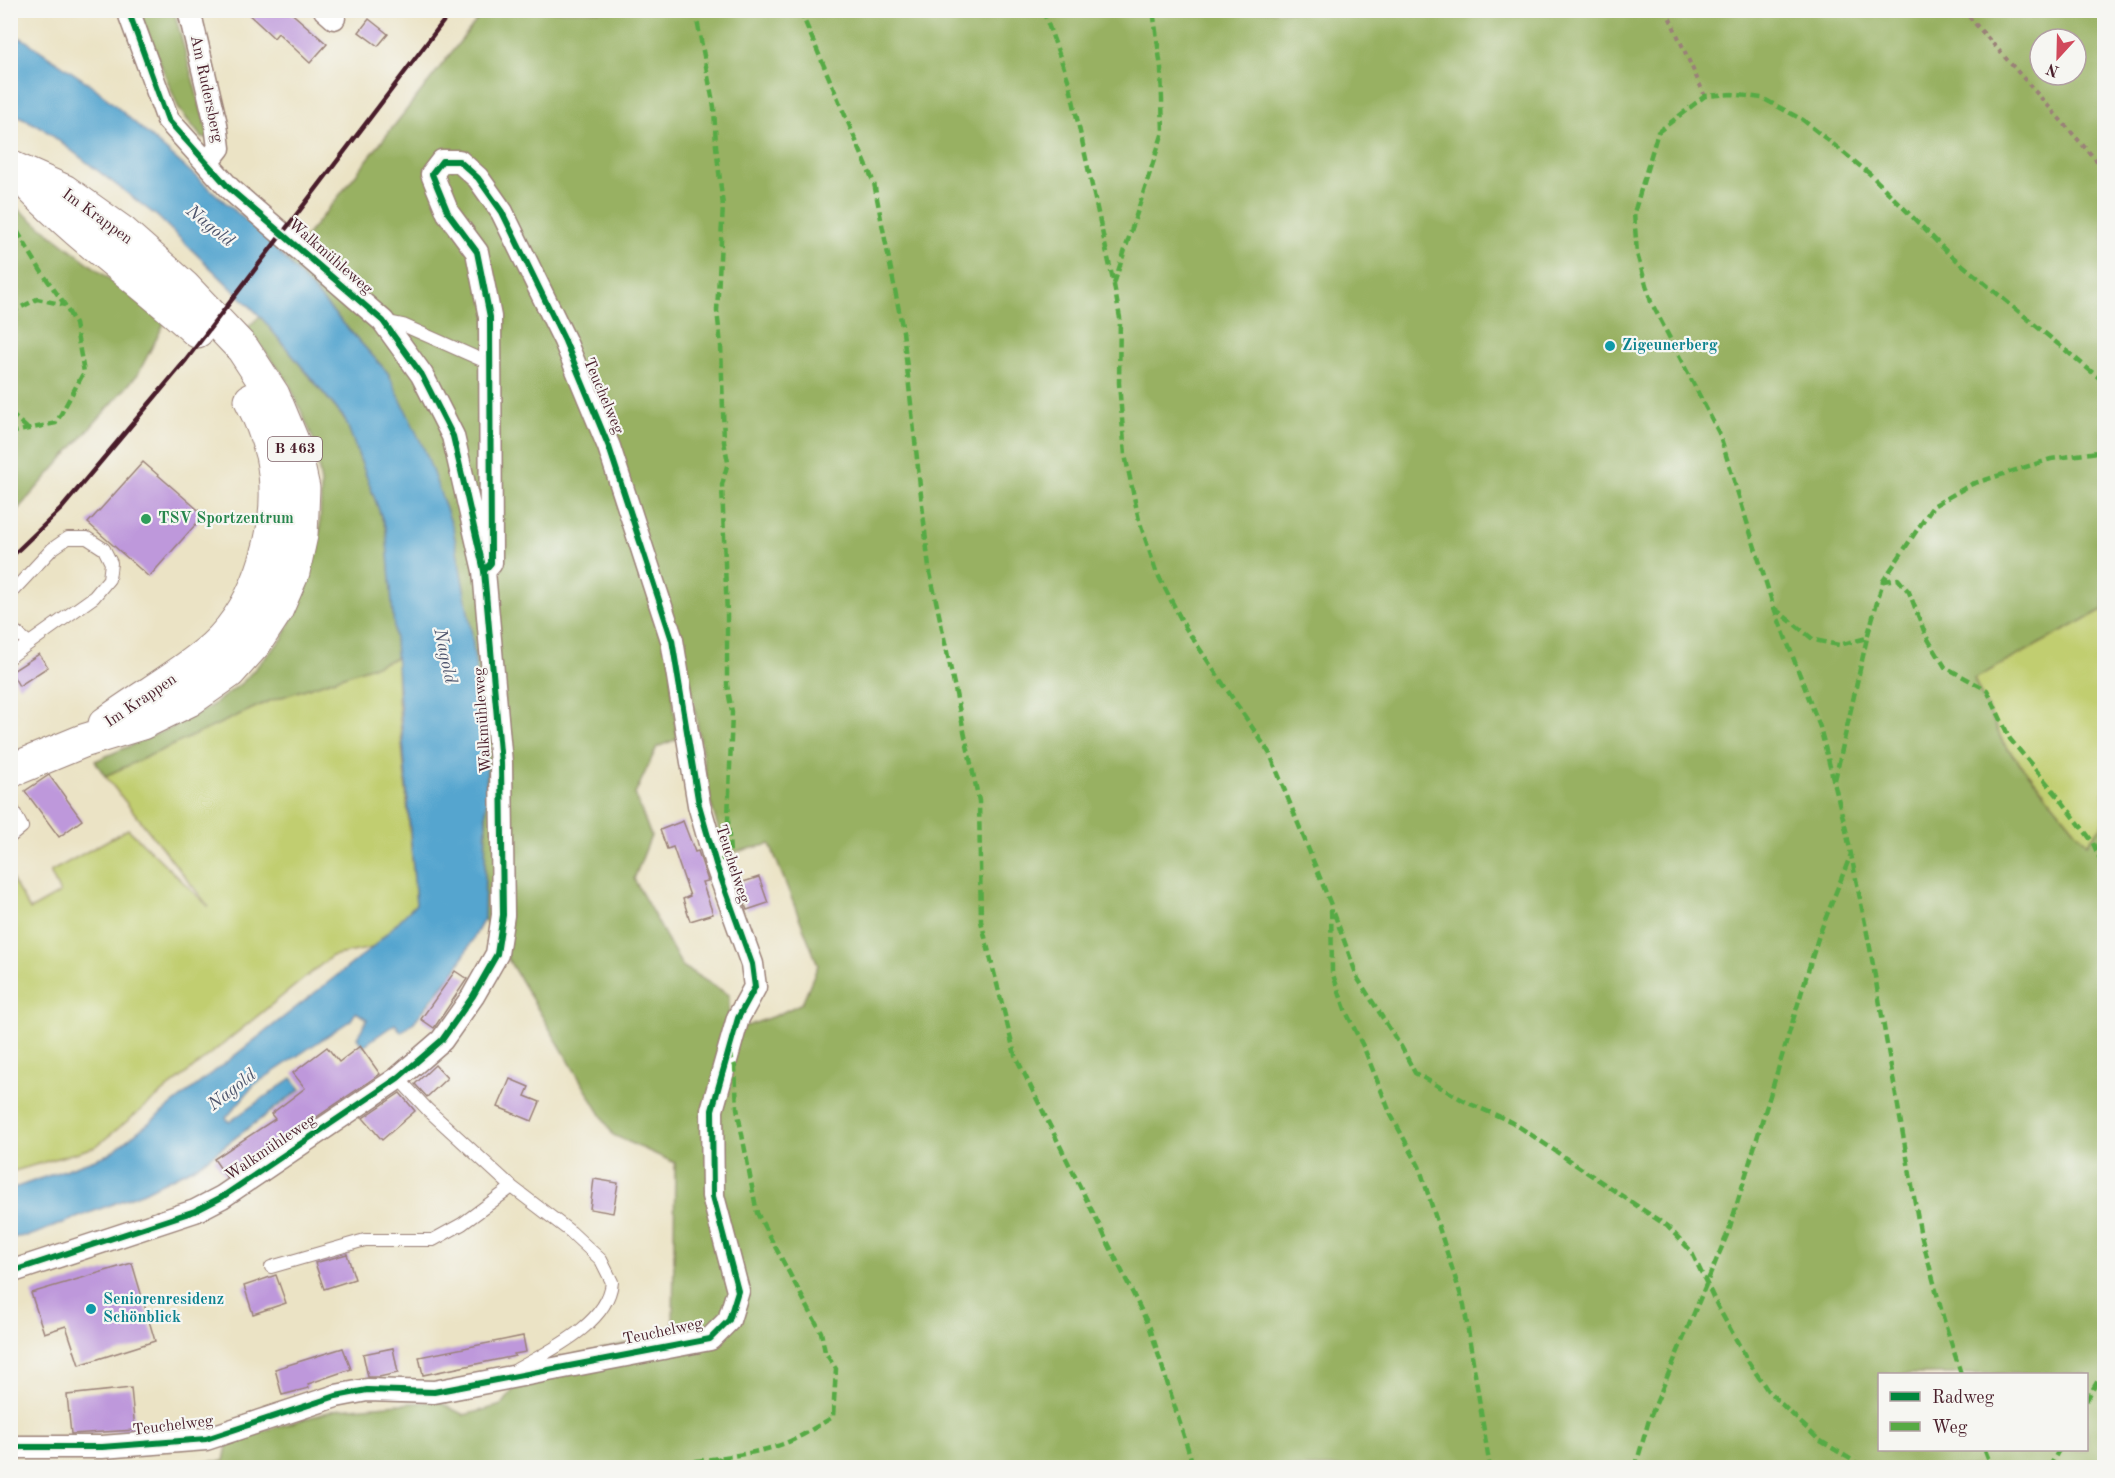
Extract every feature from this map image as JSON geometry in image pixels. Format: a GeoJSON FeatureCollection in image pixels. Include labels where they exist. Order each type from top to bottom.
{"type":"FeatureCollection","features":[{"type":"Feature","properties":{"kind":"main road","name":"Im Krappen"},"geometry":{"type":"LineString","coordinates":[[10,771],[83,741],[134,702],[183,674],[215,646],[245,610],[264,571],[272,537],[275,495],[272,456],[261,420],[241,382],[213,345],[168,303],[57,214],[12,168]]}},
{"type":"Feature","properties":{"kind":"street","name":"Walkmühleweg"},"geometry":{"type":"LineString","coordinates":[[10,1272],[195,1211],[222,1197],[398,1078],[442,1040],[473,996],[497,954],[503,915],[501,763],[484,571],[453,436],[422,375],[383,321],[230,189],[168,120],[128,10]]}},
{"type":"Feature","properties":{"kind":"street","name":"Am Rudersberg"},"geometry":{"type":"LineString","coordinates":[[189,10],[216,124],[219,148],[207,163]]}},
{"type":"Feature","properties":{"kind":"street","name":"Teuchelweg"},"geometry":{"type":"LineString","coordinates":[[10,1447],[102,1447],[206,1438],[336,1396],[368,1390],[434,1392],[710,1339],[729,1320],[738,1291],[713,1196],[712,1110],[738,1018],[755,987],[752,964],[716,864],[699,805],[672,640],[609,447],[565,341],[502,212],[478,178],[459,161],[442,161],[432,174],[448,213],[477,252],[490,317],[491,563],[484,571]]}},
{"type":"Feature","properties":{"kind":"lane"},"geometry":{"type":"LineString","coordinates":[[383,321],[403,324],[491,364]]}},
{"type":"Feature","properties":{"kind":"lane"},"geometry":{"type":"LineString","coordinates":[[10,594],[52,549],[68,538],[87,538],[104,549],[111,563],[109,579],[94,597],[10,657]]}},
{"type":"Feature","properties":{"kind":"lane"},"geometry":{"type":"LineString","coordinates":[[10,627],[29,643]]}},
{"type":"Feature","properties":{"kind":"lane"},"geometry":{"type":"LineString","coordinates":[[10,804],[22,827],[10,837]]}},
{"type":"Feature","properties":{"kind":"lane"},"geometry":{"type":"LineString","coordinates":[[398,1078],[428,1110],[512,1187],[571,1233],[601,1260],[612,1282],[598,1316],[561,1344],[497,1381]]}},
{"type":"Feature","properties":{"kind":"lane"},"geometry":{"type":"LineString","coordinates":[[271,1267],[365,1240],[433,1240],[462,1224],[512,1187]]}},
{"type":"Feature","properties":{"kind":"path"},"geometry":{"type":"LineString","coordinates":[[1666,10],[1705,96]]}},
{"type":"Feature","properties":{"kind":"path"},"geometry":{"type":"LineString","coordinates":[[1963,10],[2104,167]]}},
{"type":"Feature","properties":{"kind":"green space"},"geometry":{"type":"Polygon","coordinates":[[[139,11],[174,11],[209,138],[202,138],[179,109],[139,11]]]}},
{"type":"Feature","properties":{"kind":"green space"},"geometry":{"type":"Polygon","coordinates":[[[484,11],[2104,11],[2104,609],[1974,679],[2003,743],[2087,844],[2104,823],[2104,1467],[147,1468],[147,1464],[224,1461],[228,1441],[339,1409],[437,1401],[464,1415],[502,1405],[531,1365],[673,1333],[675,1163],[613,1135],[484,919],[487,759],[471,629],[453,528],[388,373],[286,260],[484,11]],[[689,674],[671,677],[677,739],[657,747],[635,794],[651,836],[634,879],[682,966],[729,995],[729,1017],[747,1026],[802,1003],[818,965],[770,844],[726,854],[710,801],[689,674]]]}},
{"type":"Feature","properties":{"kind":"green space"},"geometry":{"type":"Polygon","coordinates":[[[10,203],[120,287],[164,324],[138,374],[11,517],[10,203]]]}},
{"type":"Feature","properties":{"kind":"green space"},"geometry":{"type":"Polygon","coordinates":[[[260,316],[346,421],[386,529],[397,658],[267,702],[105,776],[95,761],[173,727],[211,706],[243,682],[283,638],[307,584],[320,530],[321,483],[314,441],[288,381],[247,328],[260,316]]]}},
{"type":"Feature","properties":{"kind":"green space"},"geometry":{"type":"Polygon","coordinates":[[[2104,609],[2104,823],[2087,844],[2003,742],[1974,679],[2104,609]]]}},
{"type":"Feature","properties":{"kind":"green space"},"geometry":{"type":"Polygon","coordinates":[[[397,658],[398,700],[416,904],[372,948],[332,956],[95,1147],[11,1172],[10,876],[30,910],[60,893],[50,872],[128,829],[209,907],[105,776],[267,702],[397,658]]]}},
{"type":"Feature","properties":{"kind":"water","name":"Nagold"},"geometry":{"type":"Polygon","coordinates":[[[10,34],[23,39],[94,87],[267,239],[388,373],[425,451],[453,528],[471,629],[487,759],[484,919],[457,968],[414,1022],[401,1032],[395,1024],[363,1046],[357,1038],[367,1019],[356,1012],[351,1020],[254,1085],[226,1118],[229,1122],[292,1078],[301,1089],[200,1164],[144,1192],[32,1235],[11,1238],[11,1188],[109,1154],[372,948],[416,904],[386,529],[345,419],[260,316],[158,217],[42,128],[11,112],[10,34]]]}},
{"type":"Feature","properties":{"kind":"building"},"geometry":{"type":"Polygon","coordinates":[[[244,10],[288,10],[327,44],[310,63],[278,33],[274,38],[244,10]]]}},
{"type":"Feature","properties":{"kind":"building"},"geometry":{"type":"Polygon","coordinates":[[[369,19],[388,34],[378,46],[359,32],[369,19]]]}},
{"type":"Feature","properties":{"kind":"building","name":"TSV Sportzentrum"},"geometry":{"type":"Polygon","coordinates":[[[143,462],[204,515],[149,577],[88,523],[143,462]]]}},
{"type":"Feature","properties":{"kind":"building"},"geometry":{"type":"Polygon","coordinates":[[[39,654],[48,667],[19,686],[11,672],[39,654]]]}},
{"type":"Feature","properties":{"kind":"building"},"geometry":{"type":"Polygon","coordinates":[[[49,775],[82,820],[59,837],[25,791],[49,775]]]}},
{"type":"Feature","properties":{"kind":"building"},"geometry":{"type":"Polygon","coordinates":[[[683,821],[695,852],[698,851],[708,881],[702,882],[713,914],[690,921],[683,899],[690,896],[673,847],[667,849],[660,830],[683,821]]]}},
{"type":"Feature","properties":{"kind":"building"},"geometry":{"type":"Polygon","coordinates":[[[759,877],[768,903],[747,910],[737,884],[759,877]]]}},
{"type":"Feature","properties":{"kind":"building"},"geometry":{"type":"Polygon","coordinates":[[[455,971],[467,979],[434,1028],[421,1019],[455,971]]]}},
{"type":"Feature","properties":{"kind":"building"},"geometry":{"type":"Polygon","coordinates":[[[360,1046],[380,1074],[227,1178],[214,1159],[275,1119],[271,1114],[305,1088],[293,1073],[327,1047],[339,1062],[360,1046]]]}},
{"type":"Feature","properties":{"kind":"building"},"geometry":{"type":"Polygon","coordinates":[[[435,1065],[447,1078],[427,1097],[415,1084],[435,1065]]]}},
{"type":"Feature","properties":{"kind":"building"},"geometry":{"type":"Polygon","coordinates":[[[510,1079],[529,1087],[525,1096],[540,1102],[532,1121],[498,1107],[510,1079]]]}},
{"type":"Feature","properties":{"kind":"building"},"geometry":{"type":"Polygon","coordinates":[[[400,1093],[415,1111],[382,1140],[363,1118],[400,1093]]]}},
{"type":"Feature","properties":{"kind":"building"},"geometry":{"type":"Polygon","coordinates":[[[594,1179],[618,1183],[613,1213],[590,1209],[594,1179]]]}},
{"type":"Feature","properties":{"kind":"building"},"geometry":{"type":"Polygon","coordinates":[[[347,1254],[355,1279],[324,1289],[315,1263],[347,1254]]]}},
{"type":"Feature","properties":{"kind":"building","name":"Seniorenresidenz Schönblick"},"geometry":{"type":"Polygon","coordinates":[[[132,1263],[155,1341],[79,1365],[66,1326],[44,1333],[31,1293],[132,1263]]]}},
{"type":"Feature","properties":{"kind":"building"},"geometry":{"type":"Polygon","coordinates":[[[276,1275],[286,1303],[253,1314],[244,1286],[276,1275]]]}},
{"type":"Feature","properties":{"kind":"building"},"geometry":{"type":"Polygon","coordinates":[[[523,1336],[526,1352],[423,1375],[419,1357],[523,1336]]]}},
{"type":"Feature","properties":{"kind":"building"},"geometry":{"type":"Polygon","coordinates":[[[343,1348],[351,1369],[308,1384],[309,1388],[282,1395],[275,1369],[343,1348]]]}},
{"type":"Feature","properties":{"kind":"building"},"geometry":{"type":"Polygon","coordinates":[[[393,1348],[398,1373],[368,1377],[363,1354],[393,1348]]]}},
{"type":"Feature","properties":{"kind":"building"},"geometry":{"type":"Polygon","coordinates":[[[131,1388],[135,1430],[71,1434],[67,1395],[131,1388]]]}},
{"type":"Feature","properties":{"kind":"railway"},"geometry":{"type":"LineString","coordinates":[[10,558],[61,509],[186,360],[452,10]]}},
{"type":"Feature","properties":{"kind":"marked path"},"geometry":{"type":"LineString","coordinates":[[10,50],[16,10]]}},
{"type":"Feature","properties":{"kind":"marked path"},"geometry":{"type":"LineString","coordinates":[[695,10],[714,107],[723,206],[717,311],[721,345],[724,442],[728,462],[722,485],[727,685],[732,712],[728,820],[730,854],[716,864]]}},
{"type":"Feature","properties":{"kind":"marked path"},"geometry":{"type":"LineString","coordinates":[[800,10],[874,183],[903,331],[929,568],[979,801],[981,921],[1015,1055],[1150,1328],[1194,1468]]}},
{"type":"Feature","properties":{"kind":"marked path"},"geometry":{"type":"LineString","coordinates":[[1043,10],[1069,82],[1114,285],[1120,318],[1119,383],[1125,455],[1139,520],[1156,571],[1185,627],[1270,754],[1331,905],[1332,972],[1346,1012],[1364,1048],[1391,1115],[1419,1166],[1464,1305],[1490,1468]]}},
{"type":"Feature","properties":{"kind":"marked path"},"geometry":{"type":"LineString","coordinates":[[1114,284],[1163,132],[1161,68],[1153,10]]}},
{"type":"Feature","properties":{"kind":"marked path"},"geometry":{"type":"LineString","coordinates":[[1961,1373],[1920,1231],[1870,948],[1846,830],[1820,727],[1774,608],[1719,433],[1651,302],[1637,254],[1634,213],[1658,132],[1705,96],[1732,94],[1762,98],[1803,120],[1870,174],[1948,253],[2104,382]]}},
{"type":"Feature","properties":{"kind":"marked path"},"geometry":{"type":"LineString","coordinates":[[10,219],[75,324],[84,372],[56,423],[10,433]]}},
{"type":"Feature","properties":{"kind":"marked path"},"geometry":{"type":"LineString","coordinates":[[10,313],[37,299],[65,305]]}},
{"type":"Feature","properties":{"kind":"marked path"},"geometry":{"type":"LineString","coordinates":[[10,413],[27,428]]}},
{"type":"Feature","properties":{"kind":"marked path"},"geometry":{"type":"LineString","coordinates":[[1835,780],[1867,638],[1883,581],[1933,506],[1972,484],[2051,459],[2104,451]]}},
{"type":"Feature","properties":{"kind":"marked path"},"geometry":{"type":"LineString","coordinates":[[1883,581],[1898,579],[1909,592],[1926,636],[1945,667],[1987,690],[2010,739],[2092,841],[2104,868]]}},
{"type":"Feature","properties":{"kind":"marked path"},"geometry":{"type":"LineString","coordinates":[[1774,608],[1814,640],[1839,645],[1867,638]]}},
{"type":"Feature","properties":{"kind":"marked path"},"geometry":{"type":"LineString","coordinates":[[1635,1468],[1649,1420],[1729,1230],[1819,935],[1851,854]]}},
{"type":"Feature","properties":{"kind":"marked path"},"geometry":{"type":"LineString","coordinates":[[1334,913],[1358,979],[1402,1048],[1415,1073],[1468,1103],[1512,1122],[1667,1226],[1691,1251],[1718,1307],[1748,1361],[1768,1391],[1819,1440],[1865,1468]]}},
{"type":"Feature","properties":{"kind":"marked path"},"geometry":{"type":"LineString","coordinates":[[655,1468],[768,1449],[796,1439],[833,1417],[836,1369],[825,1352],[821,1332],[757,1213],[737,1108],[735,1066],[729,1052]]}},
{"type":"Feature","properties":{"kind":"marked path"},"geometry":{"type":"LineString","coordinates":[[2088,1398],[2104,1370]]}},
{"type":"Feature","properties":{"kind":"marked path"},"geometry":{"type":"LineString","coordinates":[[1985,1451],[1992,1468]]}},
{"type":"Feature","properties":{"kind":"marked path"},"geometry":{"type":"LineString","coordinates":[[2049,1468],[2058,1451]]}},
{"type":"Feature","properties":{"kind":"marked path"},"geometry":{"type":"LineString","coordinates":[[717,1458],[738,1468]]}},
{"type":"Feature","properties":{"kind":"cycle path"},"geometry":{"type":"LineString","coordinates":[[10,1272],[195,1211],[222,1197],[398,1078],[442,1040],[473,996],[497,954],[503,915],[501,763],[484,571],[453,436],[422,375],[383,321],[230,189],[168,120],[128,10]]}},
{"type":"Feature","properties":{"kind":"cycle path"},"geometry":{"type":"LineString","coordinates":[[10,1447],[102,1447],[206,1439],[336,1396],[367,1390],[434,1392],[710,1339],[729,1320],[738,1291],[713,1196],[712,1110],[738,1018],[755,987],[752,964],[716,864],[699,805],[672,640],[609,447],[565,341],[502,212],[478,178],[459,161],[442,161],[432,174],[448,213],[477,252],[490,317],[491,563],[484,571]]}},
{"type":"Feature","properties":{"kind":"place","name":"Zigeunerberg"},"geometry":{"type":"Point","coordinates":[1610,346]}},
{"type":"Feature","properties":{"kind":"place","name":"TSV Sportzentrum"},"geometry":{"type":"Point","coordinates":[146,519]}},
{"type":"Feature","properties":{"kind":"place","name":"Seniorenresidenz Schönblick"},"geometry":{"type":"Point","coordinates":[91,1309]}}]}
